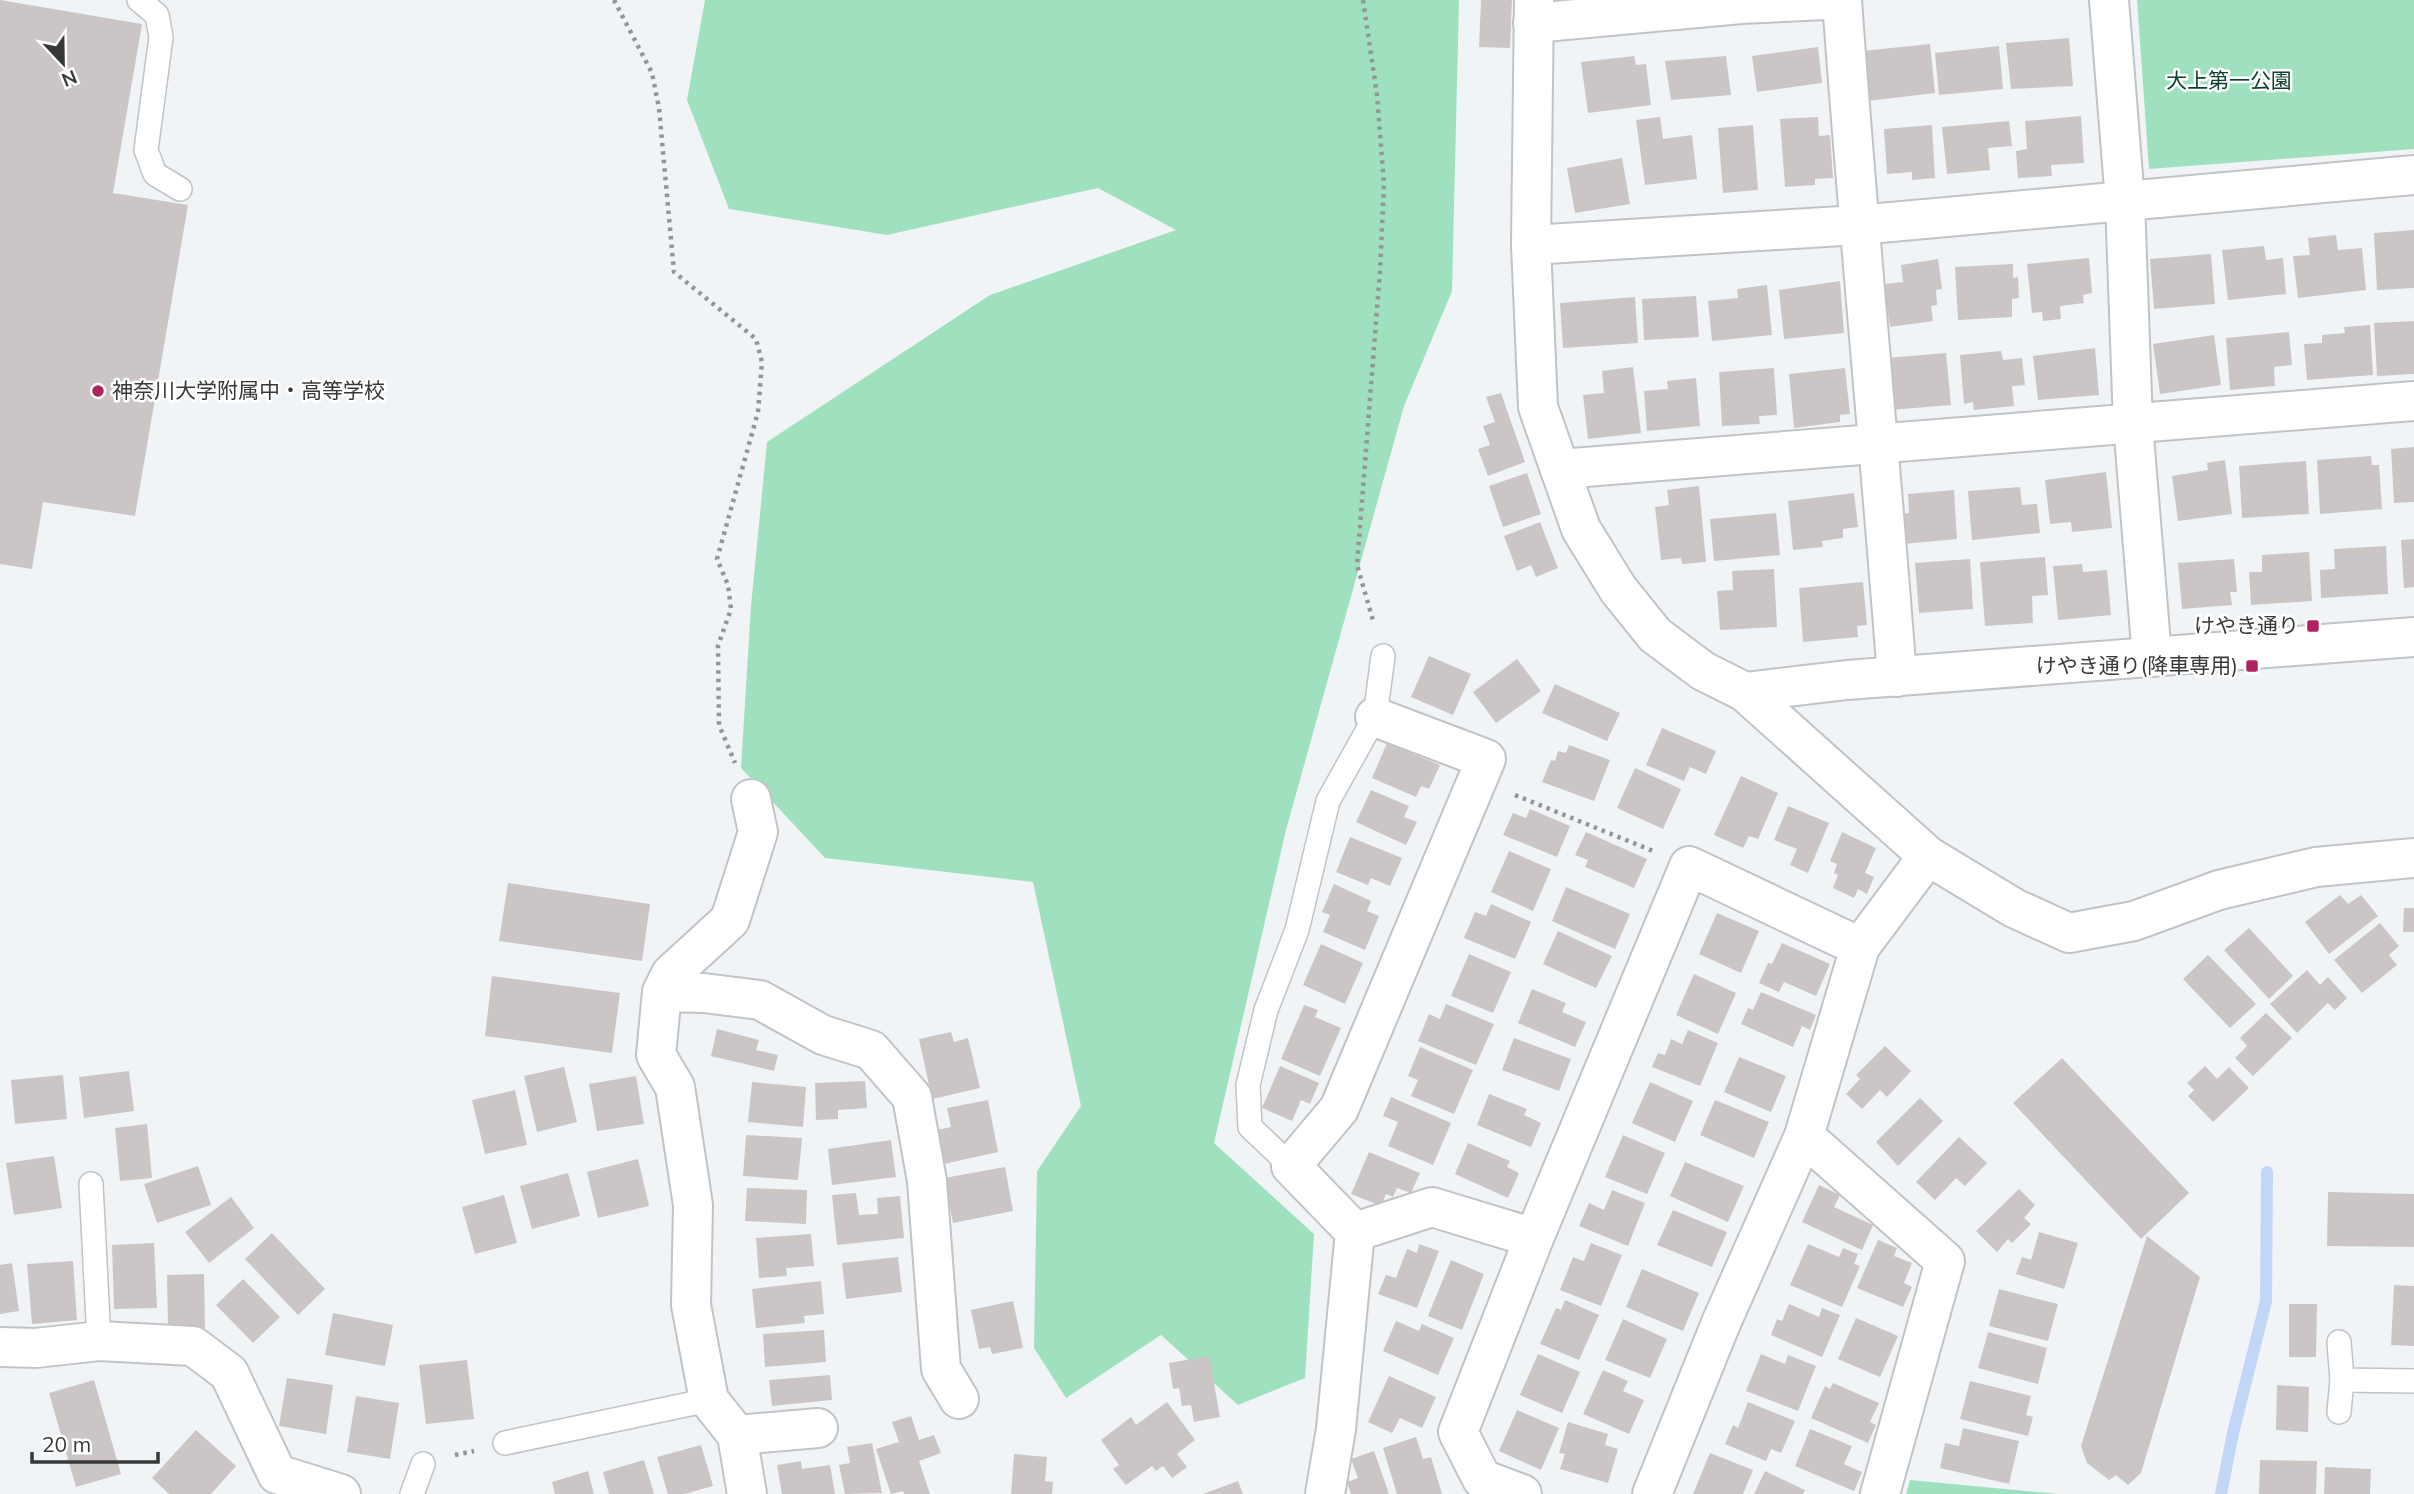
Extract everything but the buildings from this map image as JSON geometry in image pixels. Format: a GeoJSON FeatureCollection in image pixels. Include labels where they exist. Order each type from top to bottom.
{"type":"FeatureCollection","features":[{"type":"Feature","properties":{"kind":"street"},"geometry":{"type":"LineString","coordinates":[[1826,0],[1534,11],[1531,245],[1538,407],[1581,529],[1618,589],[1655,635],[1703,671],[1745,692],[1928,856],[2014,908],[2069,933],[2134,921],[2219,890],[2316,867],[2414,858]]}},
{"type":"Feature","properties":{"kind":"street"},"geometry":{"type":"LineString","coordinates":[[1842,0],[1858,225],[1897,677]]}},
{"type":"Feature","properties":{"kind":"street"},"geometry":{"type":"LineString","coordinates":[[2109,0],[2125,201],[2133,424],[2152,657]]}},
{"type":"Feature","properties":{"kind":"street"},"geometry":{"type":"LineString","coordinates":[[1531,245],[1858,225],[2414,175]]}},
{"type":"Feature","properties":{"kind":"street"},"geometry":{"type":"LineString","coordinates":[[1560,468],[2414,401]]}},
{"type":"Feature","properties":{"kind":"street"},"geometry":{"type":"LineString","coordinates":[[1745,692],[1847,680],[2414,637]]}},
{"type":"Feature","properties":{"kind":"street"},"geometry":{"type":"LineString","coordinates":[[1325,1494],[1336,1429],[1355,1232],[1291,1166],[1339,1108],[1486,759],[1374,717]]}},
{"type":"Feature","properties":{"kind":"street"},"geometry":{"type":"LineString","coordinates":[[747,1494],[737,1435],[709,1399],[691,1305],[693,1205],[675,1087],[656,1055],[662,992],[671,974],[730,920],[758,832],[751,799]]}},
{"type":"Feature","properties":{"kind":"street"},"geometry":{"type":"LineString","coordinates":[[1652,1494],[1721,1323],[1804,1136],[1860,947],[1928,856]]}},
{"type":"Feature","properties":{"kind":"street"},"geometry":{"type":"LineString","coordinates":[[1522,1494],[1482,1479],[1458,1432],[1534,1238],[1689,866],[1860,947]]}},
{"type":"Feature","properties":{"kind":"street"},"geometry":{"type":"LineString","coordinates":[[662,992],[704,993],[760,1000],[823,1035],[871,1049],[912,1097],[927,1181],[941,1369],[959,1399]]}},
{"type":"Feature","properties":{"kind":"street"},"geometry":{"type":"LineString","coordinates":[[1804,1136],[1945,1261],[1880,1494]]}},
{"type":"Feature","properties":{"kind":"street"},"geometry":{"type":"LineString","coordinates":[[1355,1232],[1432,1207],[1534,1238]]}},
{"type":"Feature","properties":{"kind":"street"},"geometry":{"type":"LineString","coordinates":[[0,1347],[36,1348],[99,1341],[193,1346],[229,1374],[277,1474],[341,1494]]}},
{"type":"Feature","properties":{"kind":"street"},"geometry":{"type":"LineString","coordinates":[[737,1435],[818,1428]]}},
{"type":"Feature","properties":{"kind":"lane"},"geometry":{"type":"LineString","coordinates":[[139,0],[157,15],[161,37],[146,150],[155,174],[180,189]]}},
{"type":"Feature","properties":{"kind":"lane"},"geometry":{"type":"LineString","coordinates":[[1291,1166],[1250,1127],[1248,1084],[1266,1010],[1297,930],[1328,801],[1374,717],[1383,656]]}},
{"type":"Feature","properties":{"kind":"lane"},"geometry":{"type":"LineString","coordinates":[[91,1184],[99,1341]]}},
{"type":"Feature","properties":{"kind":"lane"},"geometry":{"type":"LineString","coordinates":[[2339,1342],[2342,1380],[2339,1412]]}},
{"type":"Feature","properties":{"kind":"lane"},"geometry":{"type":"LineString","coordinates":[[2342,1380],[2414,1381]]}},
{"type":"Feature","properties":{"kind":"lane"},"geometry":{"type":"LineString","coordinates":[[505,1443],[709,1399]]}},
{"type":"Feature","properties":{"kind":"lane"},"geometry":{"type":"LineString","coordinates":[[412,1494],[423,1464]]}},
{"type":"Feature","properties":{"kind":"path"},"geometry":{"type":"LineString","coordinates":[[614,0],[652,73],[659,108],[674,272],[756,339],[762,362],[758,412],[717,559],[728,585],[731,609],[719,646],[719,725],[751,799]]}},
{"type":"Feature","properties":{"kind":"path"},"geometry":{"type":"LineString","coordinates":[[1363,0],[1377,95],[1384,184],[1380,271],[1357,565],[1383,656]]}},
{"type":"Feature","properties":{"kind":"path"},"geometry":{"type":"LineString","coordinates":[[1486,759],[1490,784],[1689,866]]}},
{"type":"Feature","properties":{"kind":"path"},"geometry":{"type":"LineString","coordinates":[[423,1464],[505,1443]]}},
{"type":"Feature","properties":{"kind":"green space"},"geometry":{"type":"Polygon","coordinates":[[[705,0],[1459,0],[1452,291],[1404,406],[1286,830],[1214,1143],[1314,1234],[1305,1378],[1238,1405],[1161,1335],[1066,1398],[1034,1348],[1037,1171],[1081,1106],[1033,882],[825,858],[741,768],[751,606],[767,442],[990,295],[1176,230],[1098,188],[887,235],[729,209],[687,100],[705,0]]]}},
{"type":"Feature","properties":{"kind":"green space","name":"大上第一公園"},"geometry":{"type":"Polygon","coordinates":[[[2137,0],[2414,0],[2414,149],[2149,169],[2137,0]]]}},
{"type":"Feature","properties":{"kind":"green space"},"geometry":{"type":"Polygon","coordinates":[[[1910,1480],[2058,1494],[1906,1494],[1910,1480]]]}},
{"type":"Feature","properties":{"kind":"waterway"},"geometry":{"type":"LineString","coordinates":[[2221,1494],[2233,1433],[2266,1301],[2267,1172]]}},
{"type":"Feature","properties":{"kind":"place","name":"神奈川大学附属中・高等学校"},"geometry":{"type":"Point","coordinates":[98,391]}},
{"type":"Feature","properties":{"kind":"place","name":"けやき通り"},"geometry":{"type":"Point","coordinates":[2313,626]}},
{"type":"Feature","properties":{"kind":"place","name":"けやき通り(降車専用)"},"geometry":{"type":"Point","coordinates":[2252,666]}}]}
